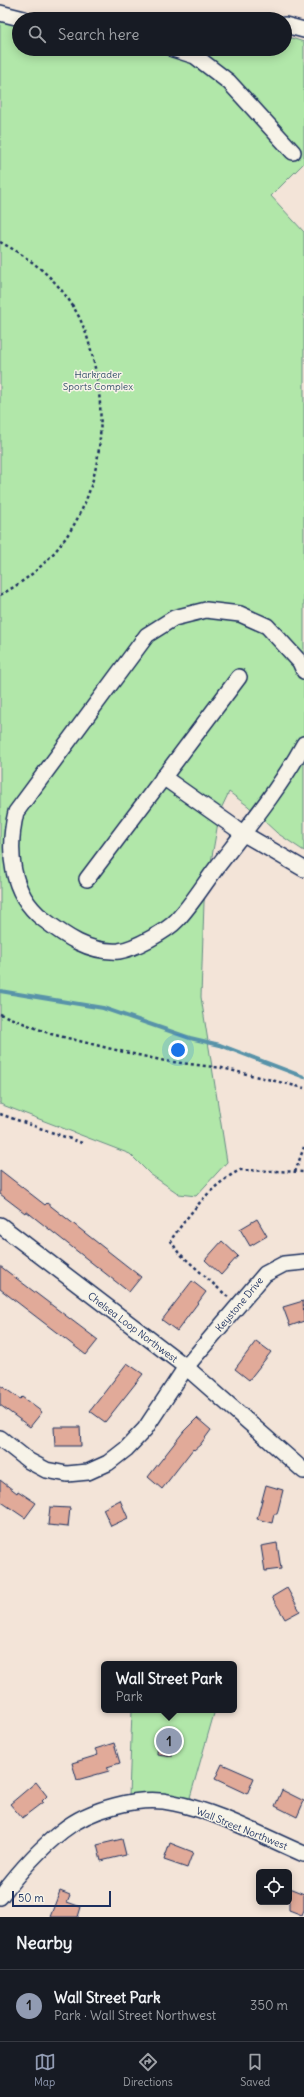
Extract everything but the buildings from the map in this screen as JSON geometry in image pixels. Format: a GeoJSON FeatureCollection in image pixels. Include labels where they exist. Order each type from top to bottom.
{"type":"FeatureCollection","features":[{"type":"Feature","properties":{"kind":"street"},"geometry":{"type":"LineString","coordinates":[[0,13],[12,16]]}},
{"type":"Feature","properties":{"kind":"street"},"geometry":{"type":"LineString","coordinates":[[292,27],[304,30]]}},
{"type":"Feature","properties":{"kind":"street"},"geometry":{"type":"LineString","coordinates":[[195,56],[229,82],[293,152]]}},
{"type":"Feature","properties":{"kind":"street"},"geometry":{"type":"LineString","coordinates":[[304,671],[300,662],[267,626],[240,614],[206,610],[174,618],[147,635],[16,812],[12,832],[11,858],[21,895],[37,914],[62,935],[89,948],[119,951],[147,940],[176,921],[244,834],[289,770],[304,744]]}},
{"type":"Feature","properties":{"kind":"street"},"geometry":{"type":"LineString","coordinates":[[87,879],[239,677]]}},
{"type":"Feature","properties":{"kind":"street"},"geometry":{"type":"LineString","coordinates":[[163,777],[244,834],[304,869]]}},
{"type":"Feature","properties":{"kind":"street","name":"Chelsea Loop Northwest"},"geometry":{"type":"LineString","coordinates":[[0,1225],[186,1367],[144,1429],[126,1450],[108,1463],[88,1472],[67,1474],[46,1470],[29,1461],[0,1438]]}},
{"type":"Feature","properties":{"kind":"street","name":"Keystone Drive"},"geometry":{"type":"LineString","coordinates":[[186,1367],[237,1305],[265,1274],[284,1264],[304,1262]]}},
{"type":"Feature","properties":{"kind":"street"},"geometry":{"type":"LineString","coordinates":[[186,1367],[304,1470]]}},
{"type":"Feature","properties":{"kind":"street","name":"Wall Street Northwest"},"geometry":{"type":"LineString","coordinates":[[0,1897],[40,1849],[63,1829],[91,1815],[121,1804],[145,1800],[173,1802],[202,1811],[304,1854]]}},
{"type":"Feature","properties":{"kind":"path"},"geometry":{"type":"LineString","coordinates":[[0,242],[18,251],[38,267],[56,285],[74,308],[85,332],[94,361],[102,417],[100,445],[91,488],[83,509],[70,533],[54,554],[35,572],[15,588],[0,595]]}},
{"type":"Feature","properties":{"kind":"path"},"geometry":{"type":"LineString","coordinates":[[0,1014],[51,1034],[120,1051],[165,1061],[229,1069],[304,1088]]}},
{"type":"Feature","properties":{"kind":"path"},"geometry":{"type":"LineString","coordinates":[[0,1114],[82,1143]]}},
{"type":"Feature","properties":{"kind":"path"},"geometry":{"type":"LineString","coordinates":[[295,1172],[304,1147]]}},
{"type":"Feature","properties":{"kind":"path"},"geometry":{"type":"LineString","coordinates":[[237,1305],[178,1252],[171,1241],[173,1237],[205,1197],[231,1174],[240,1170],[304,1172]]}},
{"type":"Feature","properties":{"kind":"green space","name":"Harkrader Sports Complex"},"geometry":{"type":"Polygon","coordinates":[[[0,20],[12,23],[12,56],[292,56],[292,38],[304,42],[304,163],[271,196],[304,232],[304,851],[277,833],[248,806],[229,792],[220,811],[204,902],[201,997],[227,1162],[196,1196],[179,1194],[150,1174],[130,1154],[0,1104],[0,20]]]}},
{"type":"Feature","properties":{"kind":"green space"},"geometry":{"type":"Polygon","coordinates":[[[132,1713],[214,1713],[189,1801],[129,1796],[132,1713]]]}},
{"type":"Feature","properties":{"kind":"waterway"},"geometry":{"type":"LineString","coordinates":[[0,991],[103,1008],[190,1038],[220,1045],[304,1077]]}},
{"type":"Feature","properties":{"kind":"place","name":"Wall Street Park"},"geometry":{"type":"Point","coordinates":[169,1741]}}]}
